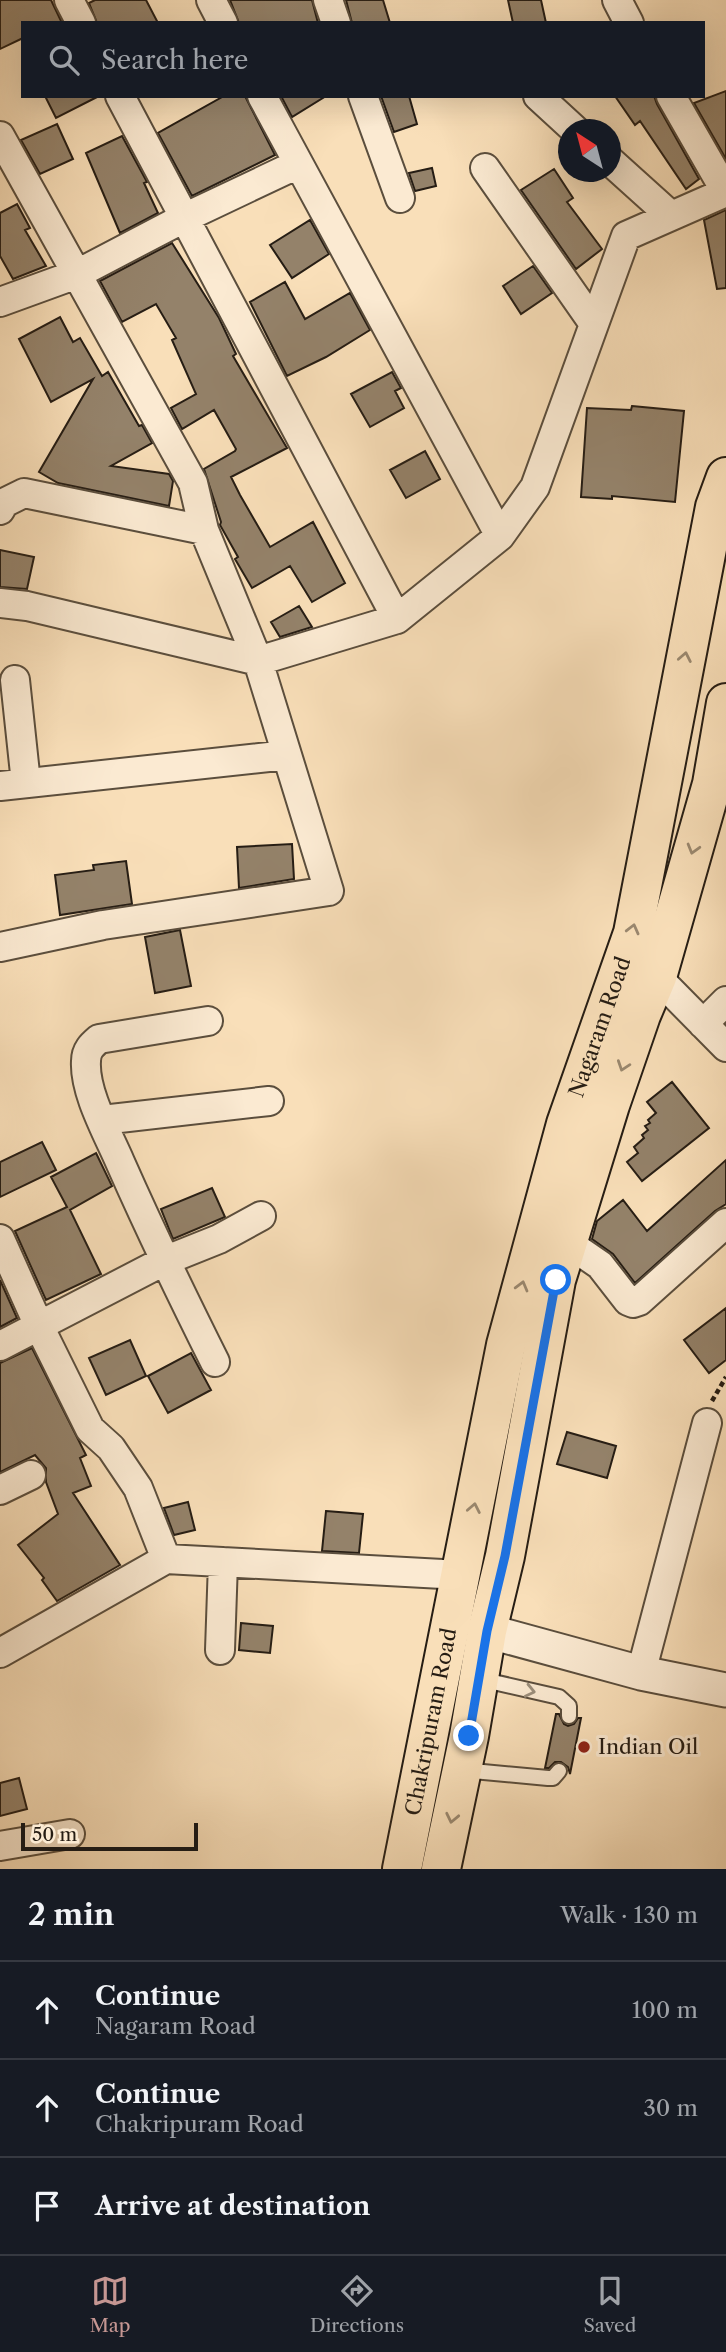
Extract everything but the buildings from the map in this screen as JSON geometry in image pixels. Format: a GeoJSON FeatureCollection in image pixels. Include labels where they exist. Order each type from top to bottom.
{"type":"FeatureCollection","features":[{"type":"Feature","properties":{"kind":"main road","name":"Nagaram Road"},"geometry":{"type":"LineString","coordinates":[[461,1576],[506,1345],[566,1124],[633,933],[715,507],[726,477]]}},
{"type":"Feature","properties":{"kind":"main road","name":"Nagaram Road"},"geometry":{"type":"LineString","coordinates":[[487,1631],[505,1556],[556,1280],[610,1104],[657,977],[712,784],[725,716]]}},
{"type":"Feature","properties":{"kind":"main road","name":"Chakripuram Road"},"geometry":{"type":"LineString","coordinates":[[402,1869],[461,1576]]}},
{"type":"Feature","properties":{"kind":"main road","name":"Chakripuram Road"},"geometry":{"type":"LineString","coordinates":[[441,1869],[487,1631]]}},
{"type":"Feature","properties":{"kind":"street"},"geometry":{"type":"LineString","coordinates":[[69,0],[80,21]]}},
{"type":"Feature","properties":{"kind":"street"},"geometry":{"type":"LineString","coordinates":[[211,0],[222,21]]}},
{"type":"Feature","properties":{"kind":"street"},"geometry":{"type":"LineString","coordinates":[[328,0],[335,21]]}},
{"type":"Feature","properties":{"kind":"street"},"geometry":{"type":"LineString","coordinates":[[617,0],[628,21]]}},
{"type":"Feature","properties":{"kind":"street"},"geometry":{"type":"LineString","coordinates":[[121,98],[397,619]]}},
{"type":"Feature","properties":{"kind":"street"},"geometry":{"type":"LineString","coordinates":[[263,98],[500,536]]}},
{"type":"Feature","properties":{"kind":"street"},"geometry":{"type":"LineString","coordinates":[[364,98],[400,198]]}},
{"type":"Feature","properties":{"kind":"street"},"geometry":{"type":"LineString","coordinates":[[540,98],[563,119]]}},
{"type":"Feature","properties":{"kind":"street"},"geometry":{"type":"LineString","coordinates":[[0,603],[27,606],[258,661],[397,619],[500,536],[534,487],[626,236],[726,192],[672,98]]}},
{"type":"Feature","properties":{"kind":"street"},"geometry":{"type":"LineString","coordinates":[[0,136],[192,483],[204,530],[258,661],[329,891],[103,925],[0,947]]}},
{"type":"Feature","properties":{"kind":"street"},"geometry":{"type":"LineString","coordinates":[[0,302],[77,274],[184,218],[298,164]]}},
{"type":"Feature","properties":{"kind":"street"},"geometry":{"type":"LineString","coordinates":[[485,168],[594,324]]}},
{"type":"Feature","properties":{"kind":"street"},"geometry":{"type":"LineString","coordinates":[[621,171],[671,216]]}},
{"type":"Feature","properties":{"kind":"street"},"geometry":{"type":"LineString","coordinates":[[0,510],[4,503],[24,493],[204,530]]}},
{"type":"Feature","properties":{"kind":"street"},"geometry":{"type":"LineString","coordinates":[[15,680],[13,785],[287,755]]}},
{"type":"Feature","properties":{"kind":"street"},"geometry":{"type":"LineString","coordinates":[[657,977],[726,1047]]}},
{"type":"Feature","properties":{"kind":"street"},"geometry":{"type":"LineString","coordinates":[[703,1024],[726,1001]]}},
{"type":"Feature","properties":{"kind":"street"},"geometry":{"type":"LineString","coordinates":[[208,1021],[99,1039],[91,1045],[86,1063],[89,1087],[102,1120],[164,1261],[215,1362]]}},
{"type":"Feature","properties":{"kind":"street"},"geometry":{"type":"LineString","coordinates":[[102,1120],[269,1101]]}},
{"type":"Feature","properties":{"kind":"street"},"geometry":{"type":"LineString","coordinates":[[0,1346],[164,1261],[219,1238],[261,1216]]}},
{"type":"Feature","properties":{"kind":"street"},"geometry":{"type":"LineString","coordinates":[[568,1243],[600,1265],[628,1301],[633,1303],[639,1301],[726,1223]]}},
{"type":"Feature","properties":{"kind":"street"},"geometry":{"type":"LineString","coordinates":[[0,1240],[38,1326],[90,1429],[111,1448],[138,1488],[166,1559]]}},
{"type":"Feature","properties":{"kind":"street"},"geometry":{"type":"LineString","coordinates":[[641,1673],[707,1423]]}},
{"type":"Feature","properties":{"kind":"street"},"geometry":{"type":"LineString","coordinates":[[0,1490],[31,1475]]}},
{"type":"Feature","properties":{"kind":"street"},"geometry":{"type":"LineString","coordinates":[[0,1653],[166,1559],[461,1576]]}},
{"type":"Feature","properties":{"kind":"street"},"geometry":{"type":"LineString","coordinates":[[220,1650],[223,1562]]}},
{"type":"Feature","properties":{"kind":"street"},"geometry":{"type":"LineString","coordinates":[[487,1631],[641,1673],[726,1689]]}},
{"type":"Feature","properties":{"kind":"street"},"geometry":{"type":"LineString","coordinates":[[0,1846],[70,1835]]}},
{"type":"Feature","properties":{"kind":"lane"},"geometry":{"type":"LineString","coordinates":[[479,1678],[559,1697],[569,1706],[569,1716]]}},
{"type":"Feature","properties":{"kind":"lane"},"geometry":{"type":"LineString","coordinates":[[462,1770],[548,1779],[553,1778],[559,1771]]}},
{"type":"Feature","properties":{"kind":"place","name":"Indian Oil"},"geometry":{"type":"Point","coordinates":[584,1747]}},
{"type":"Feature","properties":{"kind":"route"},"geometry":{"type":"LineString","coordinates":[[469,1736],[556,1280]]}}]}
